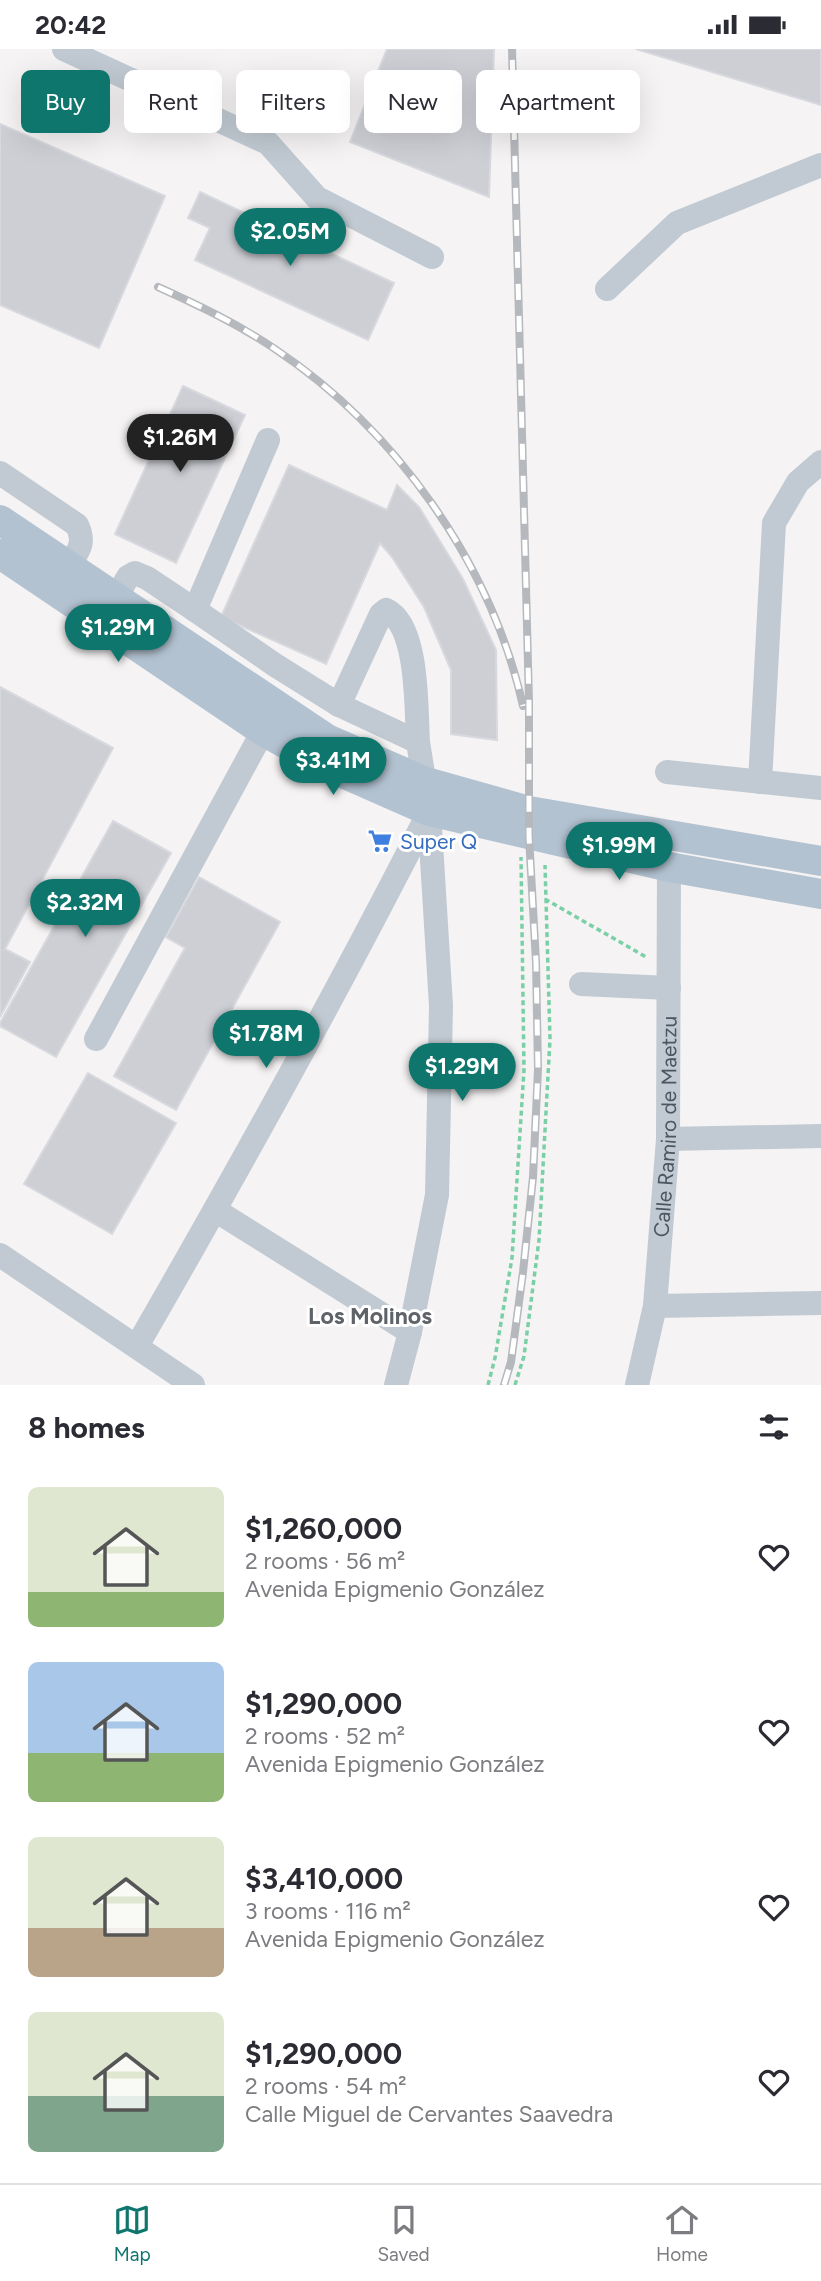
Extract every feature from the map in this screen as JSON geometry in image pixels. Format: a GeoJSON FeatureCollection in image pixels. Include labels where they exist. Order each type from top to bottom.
{"type":"FeatureCollection","features":[{"type":"Feature","properties":{"kind":"main road"},"geometry":{"type":"LineString","coordinates":[[0,520],[327,739],[428,797],[529,811],[821,861]]}},
{"type":"Feature","properties":{"kind":"main road"},"geometry":{"type":"LineString","coordinates":[[0,555],[263,731],[320,763],[428,797],[533,837],[669,867],[821,894]]}},
{"type":"Feature","properties":{"kind":"street"},"geometry":{"type":"LineString","coordinates":[[64,49],[268,143],[317,198],[432,257]]}},
{"type":"Feature","properties":{"kind":"street"},"geometry":{"type":"LineString","coordinates":[[607,289],[677,223],[821,165]]}},
{"type":"Feature","properties":{"kind":"street"},"geometry":{"type":"LineString","coordinates":[[195,610],[268,440]]}},
{"type":"Feature","properties":{"kind":"street"},"geometry":{"type":"LineString","coordinates":[[760,782],[774,523],[798,482],[821,462]]}},
{"type":"Feature","properties":{"kind":"street"},"geometry":{"type":"LineString","coordinates":[[0,473],[77,525],[82,536],[81,546],[68,567]]}},
{"type":"Feature","properties":{"kind":"street"},"geometry":{"type":"LineString","coordinates":[[115,599],[128,577],[135,573],[147,578],[339,705],[418,742]]}},
{"type":"Feature","properties":{"kind":"street"},"geometry":{"type":"LineString","coordinates":[[339,705],[380,614],[386,610],[394,613],[403,629],[413,661],[418,742],[428,797],[441,1006],[437,1195],[410,1332],[396,1385]]}},
{"type":"Feature","properties":{"kind":"street"},"geometry":{"type":"LineString","coordinates":[[96,1039],[263,731]]}},
{"type":"Feature","properties":{"kind":"street"},"geometry":{"type":"LineString","coordinates":[[667,772],[821,788]]}},
{"type":"Feature","properties":{"kind":"street"},"geometry":{"type":"LineString","coordinates":[[136,1346],[215,1210],[382,904],[428,797]]}},
{"type":"Feature","properties":{"kind":"street","name":"Calle Ramiro de Maetzu"},"geometry":{"type":"LineString","coordinates":[[638,1385],[655,1306],[668,1139],[669,867]]}},
{"type":"Feature","properties":{"kind":"street"},"geometry":{"type":"LineString","coordinates":[[580,984],[669,979]]}},
{"type":"Feature","properties":{"kind":"street"},"geometry":{"type":"LineString","coordinates":[[668,1139],[821,1136]]}},
{"type":"Feature","properties":{"kind":"street"},"geometry":{"type":"LineString","coordinates":[[215,1210],[410,1332]]}},
{"type":"Feature","properties":{"kind":"street"},"geometry":{"type":"LineString","coordinates":[[0,1255],[193,1385]]}},
{"type":"Feature","properties":{"kind":"street"},"geometry":{"type":"LineString","coordinates":[[655,1306],[821,1303]]}},
{"type":"Feature","properties":{"kind":"path"},"geometry":{"type":"LineString","coordinates":[[515,1385],[524,1356],[539,1240],[550,1039],[544,899],[533,837]]}},
{"type":"Feature","properties":{"kind":"path"},"geometry":{"type":"LineString","coordinates":[[488,1385],[512,1258],[524,1070],[533,837]]}},
{"type":"Feature","properties":{"kind":"path"},"geometry":{"type":"LineString","coordinates":[[544,899],[669,979]]}},
{"type":"Feature","properties":{"kind":"building"},"geometry":{"type":"Polygon","coordinates":[[[387,49],[494,49],[493,70],[476,70],[476,133],[491,133],[489,197],[350,142],[364,107],[364,133],[462,133],[462,70],[379,70],[387,49]]]}},
{"type":"Feature","properties":{"kind":"building"},"geometry":{"type":"Polygon","coordinates":[[[636,49],[821,49],[821,105],[636,49]]]}},
{"type":"Feature","properties":{"kind":"building"},"geometry":{"type":"Polygon","coordinates":[[[0,124],[165,196],[99,348],[0,305],[0,124]]]}},
{"type":"Feature","properties":{"kind":"building"},"geometry":{"type":"Polygon","coordinates":[[[200,192],[394,283],[368,340],[195,260],[210,228],[188,218],[200,192]]]}},
{"type":"Feature","properties":{"kind":"building"},"geometry":{"type":"Polygon","coordinates":[[[183,386],[245,415],[176,563],[115,534],[183,386]]]}},
{"type":"Feature","properties":{"kind":"building"},"geometry":{"type":"Polygon","coordinates":[[[289,465],[387,510],[397,485],[419,507],[463,579],[496,650],[497,740],[451,734],[451,670],[424,607],[380,543],[326,664],[221,617],[289,465]]]}},
{"type":"Feature","properties":{"kind":"building"},"geometry":{"type":"Polygon","coordinates":[[[0,687],[113,748],[5,949],[30,962],[0,1017],[0,687]]]}},
{"type":"Feature","properties":{"kind":"building"},"geometry":{"type":"Polygon","coordinates":[[[113,821],[171,853],[56,1057],[0,1026],[0,1023],[113,821]]]}},
{"type":"Feature","properties":{"kind":"building"},"geometry":{"type":"Polygon","coordinates":[[[199,877],[280,922],[176,1110],[114,1076],[185,948],[166,937],[199,877]]]}},
{"type":"Feature","properties":{"kind":"building"},"geometry":{"type":"Polygon","coordinates":[[[88,1073],[176,1123],[112,1234],[24,1184],[88,1073]]]}},
{"type":"Feature","properties":{"kind":"railway"},"geometry":{"type":"LineString","coordinates":[[504,1385],[511,1362],[523,1272],[533,1177],[538,1069],[536,962],[529,836],[529,702],[512,49]]}},
{"type":"Feature","properties":{"kind":"railway"},"geometry":{"type":"LineString","coordinates":[[158,287],[218,315],[275,349],[319,382],[360,419],[398,460],[432,504],[488,601],[508,653],[523,706]]}},
{"type":"Feature","properties":{"kind":"place","name":"Super Q"},"geometry":{"type":"Point","coordinates":[380,841]}},
{"type":"Feature","properties":{"kind":"district","name":"Los Molinos"},"geometry":{"type":"Point","coordinates":[370,1316]}}]}
